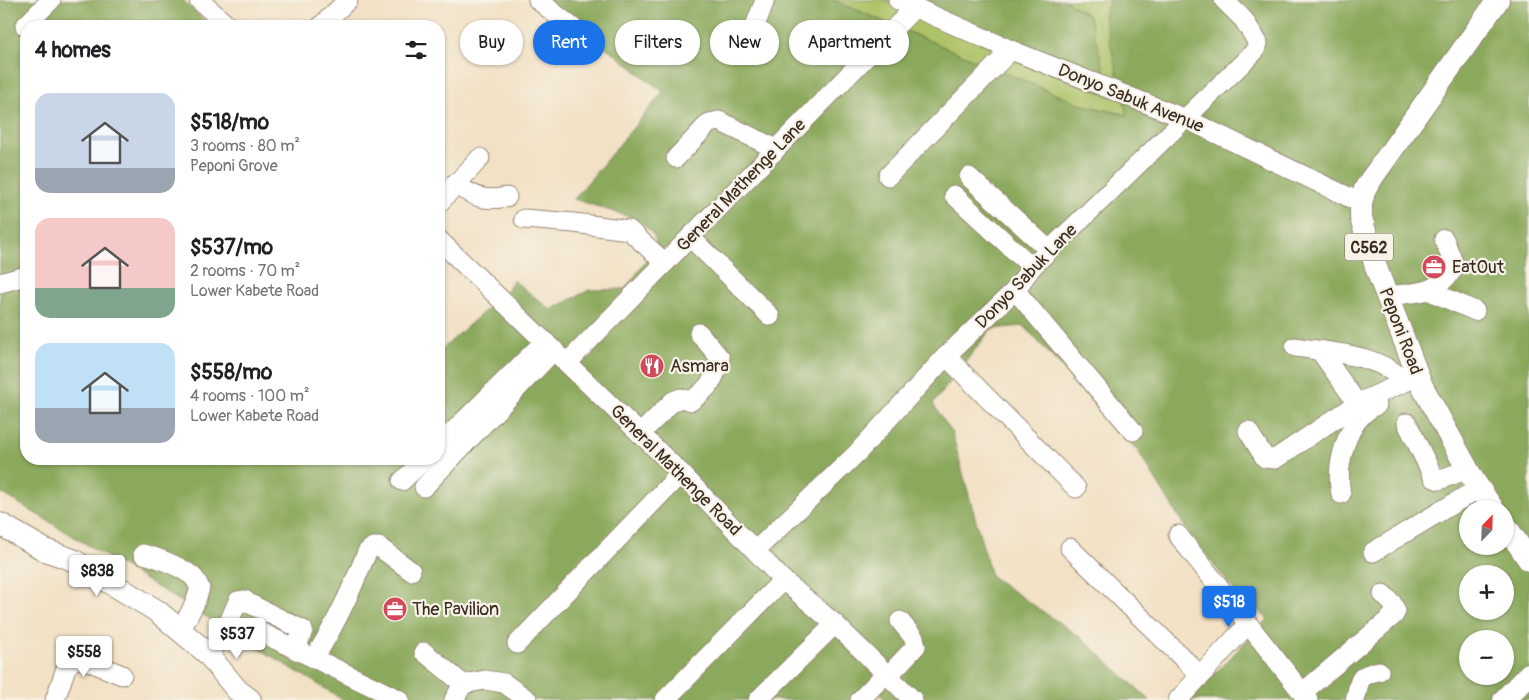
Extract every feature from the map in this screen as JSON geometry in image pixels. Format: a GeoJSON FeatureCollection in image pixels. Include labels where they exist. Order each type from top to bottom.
{"type":"FeatureCollection","features":[{"type":"Feature","properties":{"kind":"main road","name":"Peponi Road"},"geometry":{"type":"LineString","coordinates":[[1487,500],[1415,381],[1388,296],[1365,235],[1361,218],[1361,203],[1365,189],[1372,178],[1498,0]]}},
{"type":"Feature","properties":{"kind":"main road"},"geometry":{"type":"LineString","coordinates":[[0,524],[45,550],[73,560],[157,611],[207,654],[243,697]]}},
{"type":"Feature","properties":{"kind":"main road"},"geometry":{"type":"LineString","coordinates":[[1514,538],[1529,560]]}},
{"type":"Feature","properties":{"kind":"main road"},"geometry":{"type":"LineString","coordinates":[[1504,700],[1528,677]]}},
{"type":"Feature","properties":{"kind":"street"},"geometry":{"type":"LineString","coordinates":[[31,20],[51,0]]}},
{"type":"Feature","properties":{"kind":"street"},"geometry":{"type":"LineString","coordinates":[[199,0],[221,20]]}},
{"type":"Feature","properties":{"kind":"street"},"geometry":{"type":"LineString","coordinates":[[327,20],[348,0]]}},
{"type":"Feature","properties":{"kind":"street"},"geometry":{"type":"LineString","coordinates":[[538,0],[563,20]]}},
{"type":"Feature","properties":{"kind":"street"},"geometry":{"type":"LineString","coordinates":[[757,20],[765,0]]}},
{"type":"Feature","properties":{"kind":"street","name":"Donyo Sabuk Lane"},"geometry":{"type":"LineString","coordinates":[[756,550],[856,454],[946,356],[1015,290],[1032,267],[1049,250],[1254,52],[1258,43],[1244,20],[1224,0]]}},
{"type":"Feature","properties":{"kind":"street","name":"Donyo Sabuk Avenue"},"geometry":{"type":"LineString","coordinates":[[906,4],[1011,50],[1186,119],[1361,203]]}},
{"type":"Feature","properties":{"kind":"street","name":"General Mathenge Lane"},"geometry":{"type":"LineString","coordinates":[[551,347],[665,263],[774,152],[906,4]]}},
{"type":"Feature","properties":{"kind":"street"},"geometry":{"type":"LineString","coordinates":[[888,176],[1011,50]]}},
{"type":"Feature","properties":{"kind":"street"},"geometry":{"type":"LineString","coordinates":[[676,158],[709,123],[719,121],[768,145],[774,152]]}},
{"type":"Feature","properties":{"kind":"street"},"geometry":{"type":"LineString","coordinates":[[445,195],[480,158]]}},
{"type":"Feature","properties":{"kind":"street"},"geometry":{"type":"LineString","coordinates":[[969,177],[1049,250]]}},
{"type":"Feature","properties":{"kind":"street"},"geometry":{"type":"LineString","coordinates":[[454,184],[478,198],[496,199],[507,197]]}},
{"type":"Feature","properties":{"kind":"street"},"geometry":{"type":"LineString","coordinates":[[954,195],[1032,267]]}},
{"type":"Feature","properties":{"kind":"street"},"geometry":{"type":"LineString","coordinates":[[524,219],[629,230],[665,263]]}},
{"type":"Feature","properties":{"kind":"street"},"geometry":{"type":"LineString","coordinates":[[690,237],[770,316]]}},
{"type":"Feature","properties":{"kind":"street"},"geometry":{"type":"LineString","coordinates":[[1388,296],[1428,290],[1452,274],[1455,269],[1444,239]]}},
{"type":"Feature","properties":{"kind":"street","name":"General Mathenge Road"},"geometry":{"type":"LineString","coordinates":[[445,252],[551,347],[681,473],[783,580],[835,624],[913,700]]}},
{"type":"Feature","properties":{"kind":"street"},"geometry":{"type":"LineString","coordinates":[[0,283],[20,278]]}},
{"type":"Feature","properties":{"kind":"street"},"geometry":{"type":"LineString","coordinates":[[1015,290],[1133,431]]}},
{"type":"Feature","properties":{"kind":"street"},"geometry":{"type":"LineString","coordinates":[[1428,290],[1475,311]]}},
{"type":"Feature","properties":{"kind":"street"},"geometry":{"type":"LineString","coordinates":[[640,434],[673,401],[681,398],[691,401],[707,389],[716,374],[720,358],[699,333]]}},
{"type":"Feature","properties":{"kind":"street"},"geometry":{"type":"LineString","coordinates":[[513,356],[551,347]]}},
{"type":"Feature","properties":{"kind":"street"},"geometry":{"type":"LineString","coordinates":[[445,440],[551,347]]}},
{"type":"Feature","properties":{"kind":"street"},"geometry":{"type":"LineString","coordinates":[[445,464],[551,347]]}},
{"type":"Feature","properties":{"kind":"street"},"geometry":{"type":"LineString","coordinates":[[1295,347],[1342,354],[1384,366],[1397,374],[1415,381]]}},
{"type":"Feature","properties":{"kind":"street"},"geometry":{"type":"LineString","coordinates":[[1320,351],[1352,396]]}},
{"type":"Feature","properties":{"kind":"street"},"geometry":{"type":"LineString","coordinates":[[946,356],[1076,488]]}},
{"type":"Feature","properties":{"kind":"street"},"geometry":{"type":"LineString","coordinates":[[1248,430],[1265,458],[1275,459],[1360,402],[1415,381]]}},
{"type":"Feature","properties":{"kind":"street"},"geometry":{"type":"LineString","coordinates":[[1340,494],[1340,463],[1350,434],[1358,419],[1370,408],[1415,381]]}},
{"type":"Feature","properties":{"kind":"street"},"geometry":{"type":"LineString","coordinates":[[1407,423],[1434,478],[1439,480],[1473,479]]}},
{"type":"Feature","properties":{"kind":"street"},"geometry":{"type":"LineString","coordinates":[[402,481],[419,465]]}},
{"type":"Feature","properties":{"kind":"street"},"geometry":{"type":"LineString","coordinates":[[424,487],[444,465]]}},
{"type":"Feature","properties":{"kind":"street"},"geometry":{"type":"LineString","coordinates":[[517,644],[681,473]]}},
{"type":"Feature","properties":{"kind":"street"},"geometry":{"type":"LineString","coordinates":[[1373,552],[1473,479]]}},
{"type":"Feature","properties":{"kind":"street"},"geometry":{"type":"LineString","coordinates":[[1178,535],[1305,696],[1394,615],[1395,608],[1383,594]]}},
{"type":"Feature","properties":{"kind":"street"},"geometry":{"type":"LineString","coordinates":[[314,658],[344,605],[367,552],[373,547],[380,547],[411,571]]}},
{"type":"Feature","properties":{"kind":"street"},"geometry":{"type":"LineString","coordinates":[[1070,548],[1201,676]]}},
{"type":"Feature","properties":{"kind":"street"},"geometry":{"type":"LineString","coordinates":[[143,554],[188,573],[195,579],[200,588],[195,603],[181,630]]}},
{"type":"Feature","properties":{"kind":"street"},"geometry":{"type":"LineString","coordinates":[[665,700],[783,580]]}},
{"type":"Feature","properties":{"kind":"street"},"geometry":{"type":"LineString","coordinates":[[228,633],[228,624],[238,601],[245,600],[303,630],[296,650]]}},
{"type":"Feature","properties":{"kind":"street"},"geometry":{"type":"LineString","coordinates":[[860,700],[916,646],[914,638],[900,621]]}},
{"type":"Feature","properties":{"kind":"street"},"geometry":{"type":"LineString","coordinates":[[758,700],[835,624]]}},
{"type":"Feature","properties":{"kind":"street"},"geometry":{"type":"LineString","coordinates":[[1178,700],[1248,624]]}},
{"type":"Feature","properties":{"kind":"street"},"geometry":{"type":"LineString","coordinates":[[207,654],[228,633],[245,630],[258,631],[400,700]]}},
{"type":"Feature","properties":{"kind":"street"},"geometry":{"type":"LineString","coordinates":[[424,652],[458,692],[485,680],[504,683],[528,700]]}},
{"type":"Feature","properties":{"kind":"street"},"geometry":{"type":"LineString","coordinates":[[55,700],[66,668],[74,658],[88,661],[122,675]]}},
{"type":"Feature","properties":{"kind":"street"},"geometry":{"type":"LineString","coordinates":[[1355,700],[1357,684],[1362,677],[1379,671]]}},
{"type":"Feature","properties":{"kind":"green space"},"geometry":{"type":"Polygon","coordinates":[[[0,0],[183,0],[204,20],[20,20],[20,465],[445,465],[445,347],[508,290],[513,280],[551,310],[589,290],[625,289],[657,247],[654,235],[639,220],[574,199],[663,92],[629,65],[700,65],[700,20],[615,20],[615,54],[605,46],[605,20],[571,20],[546,0],[833,0],[880,20],[789,20],[789,65],[909,65],[909,32],[1079,104],[1127,115],[1104,16],[1110,0],[1529,0],[1529,700],[1189,700],[1268,619],[1234,590],[1191,537],[1138,451],[1024,326],[991,329],[933,404],[952,433],[991,576],[1080,637],[1150,700],[886,700],[880,694],[874,700],[344,700],[0,492],[0,0]]]}},
{"type":"Feature","properties":{"kind":"green space"},"geometry":{"type":"Polygon","coordinates":[[[833,0],[883,0],[1032,65],[1089,16],[1065,0],[1110,0],[1104,16],[1128,115],[1079,104],[909,32],[909,20],[880,20],[833,0]]]}},
{"type":"Feature","properties":{"kind":"green space"},"geometry":{"type":"Polygon","coordinates":[[[883,0],[1065,0],[1089,16],[1112,97],[1032,65],[883,0]]]}},
{"type":"Feature","properties":{"kind":"place","name":"EatOut"},"geometry":{"type":"Point","coordinates":[1434,267]}},
{"type":"Feature","properties":{"kind":"place","name":"Asmara"},"geometry":{"type":"Point","coordinates":[652,366]}},
{"type":"Feature","properties":{"kind":"place","name":"The Pavilion"},"geometry":{"type":"Point","coordinates":[395,609]}}]}
